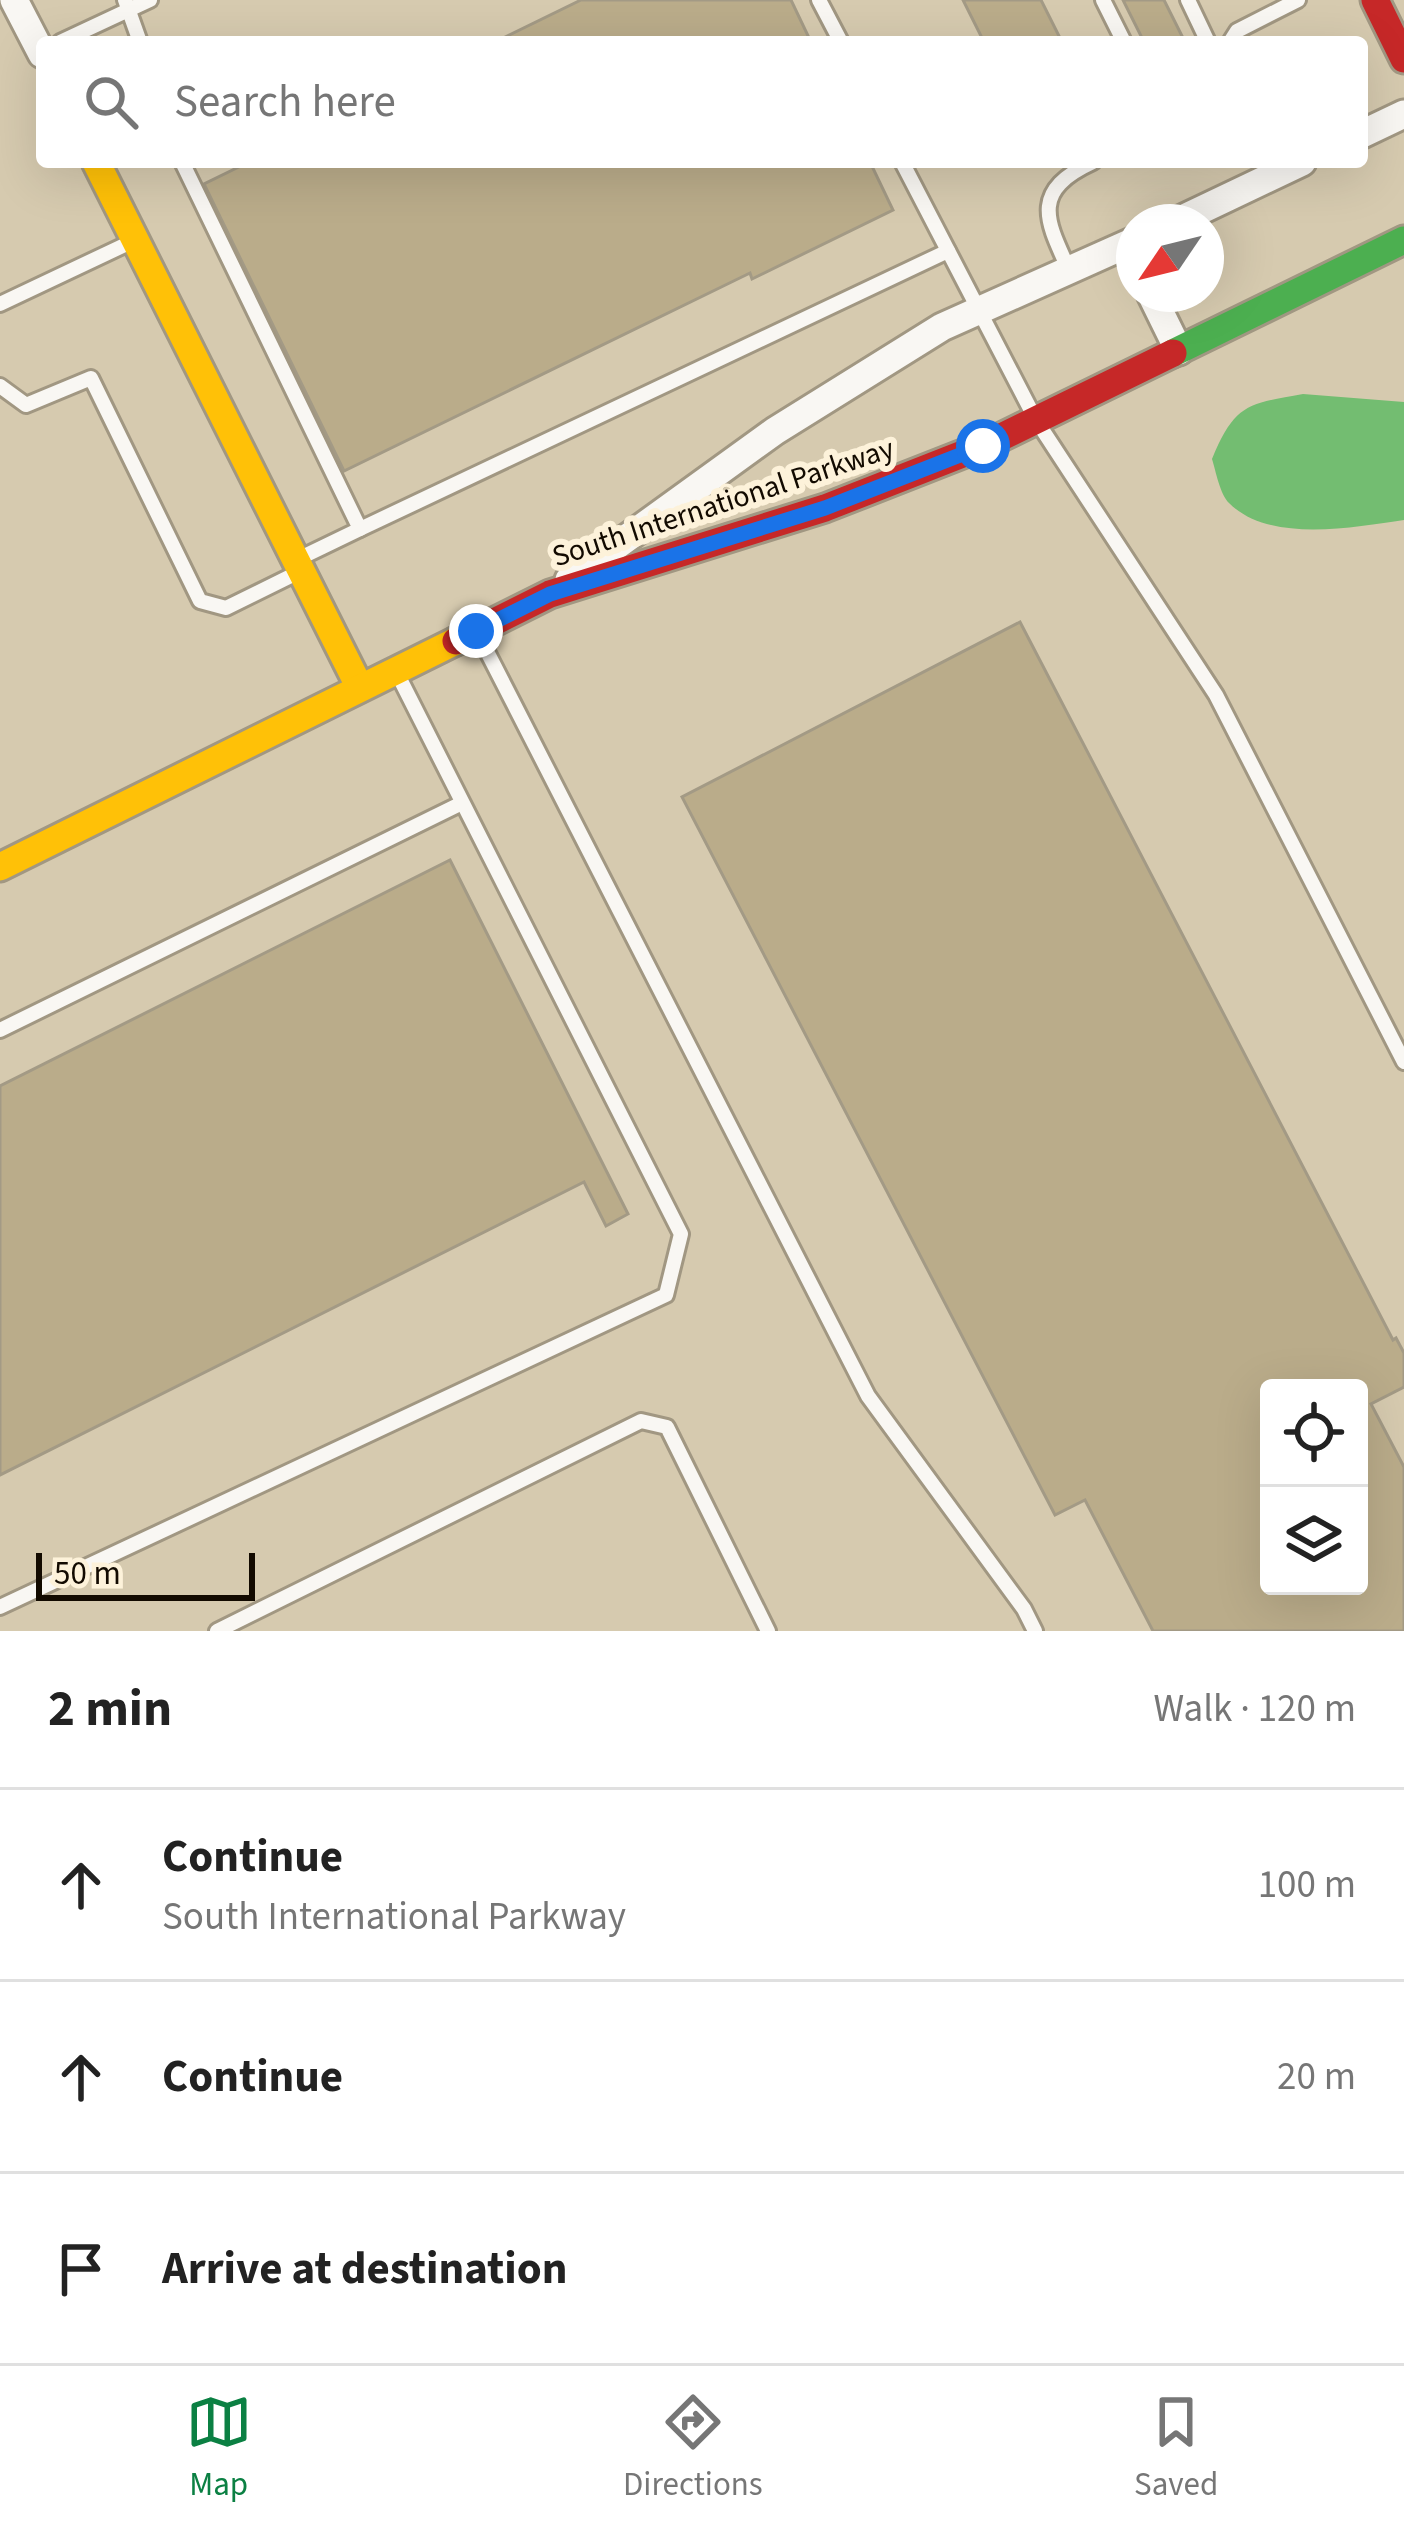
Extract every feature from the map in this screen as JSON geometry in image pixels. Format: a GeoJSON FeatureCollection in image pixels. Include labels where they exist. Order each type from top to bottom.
{"type":"FeatureCollection","features":[{"type":"Feature","properties":{"kind":"street"},"geometry":{"type":"LineString","coordinates":[[14,0],[36,41]]}},
{"type":"Feature","properties":{"kind":"street"},"geometry":{"type":"LineString","coordinates":[[1375,0],[1404,59]]}},
{"type":"Feature","properties":{"kind":"street"},"geometry":{"type":"LineString","coordinates":[[1368,131],[1404,113]]}},
{"type":"Feature","properties":{"kind":"street"},"geometry":{"type":"LineString","coordinates":[[99,168],[360,688]]}},
{"type":"Feature","properties":{"kind":"street"},"geometry":{"type":"LineString","coordinates":[[1214,204],[1289,168]]}},
{"type":"Feature","properties":{"kind":"street","name":"South International Parkway"},"geometry":{"type":"LineString","coordinates":[[550,594],[825,508],[983,446],[1404,240]]}},
{"type":"Feature","properties":{"kind":"street","name":"South International Parkway"},"geometry":{"type":"LineString","coordinates":[[550,594],[775,431],[942,326],[1116,253]]}},
{"type":"Feature","properties":{"kind":"street"},"geometry":{"type":"LineString","coordinates":[[1159,312],[1179,351]]}},
{"type":"Feature","properties":{"kind":"street"},"geometry":{"type":"LineString","coordinates":[[0,867],[550,594]]}},
{"type":"Feature","properties":{"kind":"lane"},"geometry":{"type":"LineString","coordinates":[[71,36],[128,5],[150,0]]}},
{"type":"Feature","properties":{"kind":"lane"},"geometry":{"type":"LineString","coordinates":[[819,0],[838,36]]}},
{"type":"Feature","properties":{"kind":"lane"},"geometry":{"type":"LineString","coordinates":[[1103,0],[1121,36]]}},
{"type":"Feature","properties":{"kind":"lane"},"geometry":{"type":"LineString","coordinates":[[1188,0],[1205,36]]}},
{"type":"Feature","properties":{"kind":"lane"},"geometry":{"type":"LineString","coordinates":[[1234,36],[1298,0]]}},
{"type":"Feature","properties":{"kind":"lane"},"geometry":{"type":"LineString","coordinates":[[128,5],[138,36]]}},
{"type":"Feature","properties":{"kind":"lane"},"geometry":{"type":"LineString","coordinates":[[185,168],[360,529]]}},
{"type":"Feature","properties":{"kind":"lane"},"geometry":{"type":"LineString","coordinates":[[905,168],[1036,420],[1216,695],[1404,1062]]}},
{"type":"Feature","properties":{"kind":"lane"},"geometry":{"type":"LineString","coordinates":[[1070,270],[1047,222],[1046,208],[1053,193],[1081,168]]}},
{"type":"Feature","properties":{"kind":"lane"},"geometry":{"type":"LineString","coordinates":[[0,304],[136,240]]}},
{"type":"Feature","properties":{"kind":"lane"},"geometry":{"type":"LineString","coordinates":[[0,386],[26,406],[91,378],[200,601],[226,608],[360,529],[948,251]]}},
{"type":"Feature","properties":{"kind":"lane"},"geometry":{"type":"LineString","coordinates":[[476,631],[868,1396],[1024,1609],[1035,1631]]}},
{"type":"Feature","properties":{"kind":"lane"},"geometry":{"type":"LineString","coordinates":[[0,1607],[665,1295],[681,1234],[396,670]]}},
{"type":"Feature","properties":{"kind":"lane"},"geometry":{"type":"LineString","coordinates":[[0,1030],[462,803]]}},
{"type":"Feature","properties":{"kind":"lane"},"geometry":{"type":"LineString","coordinates":[[217,1631],[641,1421],[667,1427],[768,1631]]}},
{"type":"Feature","properties":{"kind":"shaded area"},"geometry":{"type":"Polygon","coordinates":[[[1303,394],[1404,402],[1404,520],[1337,529],[1289,528],[1246,516],[1229,503],[1212,459],[1228,427],[1256,404],[1303,394]]]}},
{"type":"Feature","properties":{"kind":"building"},"geometry":{"type":"Polygon","coordinates":[[[581,0],[791,0],[808,36],[507,36],[581,0]]]}},
{"type":"Feature","properties":{"kind":"building"},"geometry":{"type":"Polygon","coordinates":[[[963,0],[1041,0],[1059,36],[981,36],[963,0]]]}},
{"type":"Feature","properties":{"kind":"building"},"geometry":{"type":"Polygon","coordinates":[[[1123,0],[1164,0],[1182,36],[1141,36],[1123,0]]]}},
{"type":"Feature","properties":{"kind":"building"},"geometry":{"type":"Polygon","coordinates":[[[237,168],[873,168],[893,210],[752,279],[750,273],[344,471],[204,184],[237,168]]]}},
{"type":"Feature","properties":{"kind":"building"},"geometry":{"type":"Polygon","coordinates":[[[1020,622],[1393,1340],[1404,1353],[1404,1387],[1371,1404],[1404,1467],[1404,1631],[1153,1631],[1085,1500],[1055,1515],[682,797],[1020,622]]]}},
{"type":"Feature","properties":{"kind":"building"},"geometry":{"type":"Polygon","coordinates":[[[450,860],[628,1214],[606,1226],[584,1182],[0,1475],[0,1086],[450,860]]]}},
{"type":"Feature","properties":{"kind":"traffic: fast"},"geometry":{"type":"LineString","coordinates":[[1173,353],[1404,240]]}},
{"type":"Feature","properties":{"kind":"traffic: slow"},"geometry":{"type":"LineString","coordinates":[[99,168],[360,688]]}},
{"type":"Feature","properties":{"kind":"traffic: slow"},"geometry":{"type":"LineString","coordinates":[[0,867],[456,641]]}},
{"type":"Feature","properties":{"kind":"traffic: jam"},"geometry":{"type":"LineString","coordinates":[[1375,0],[1404,59]]}},
{"type":"Feature","properties":{"kind":"traffic: jam"},"geometry":{"type":"LineString","coordinates":[[456,641],[550,594],[825,508],[983,446],[1173,353]]}},
{"type":"Feature","properties":{"kind":"route"},"geometry":{"type":"LineString","coordinates":[[476,631],[550,594],[825,508],[983,446]]}}]}
